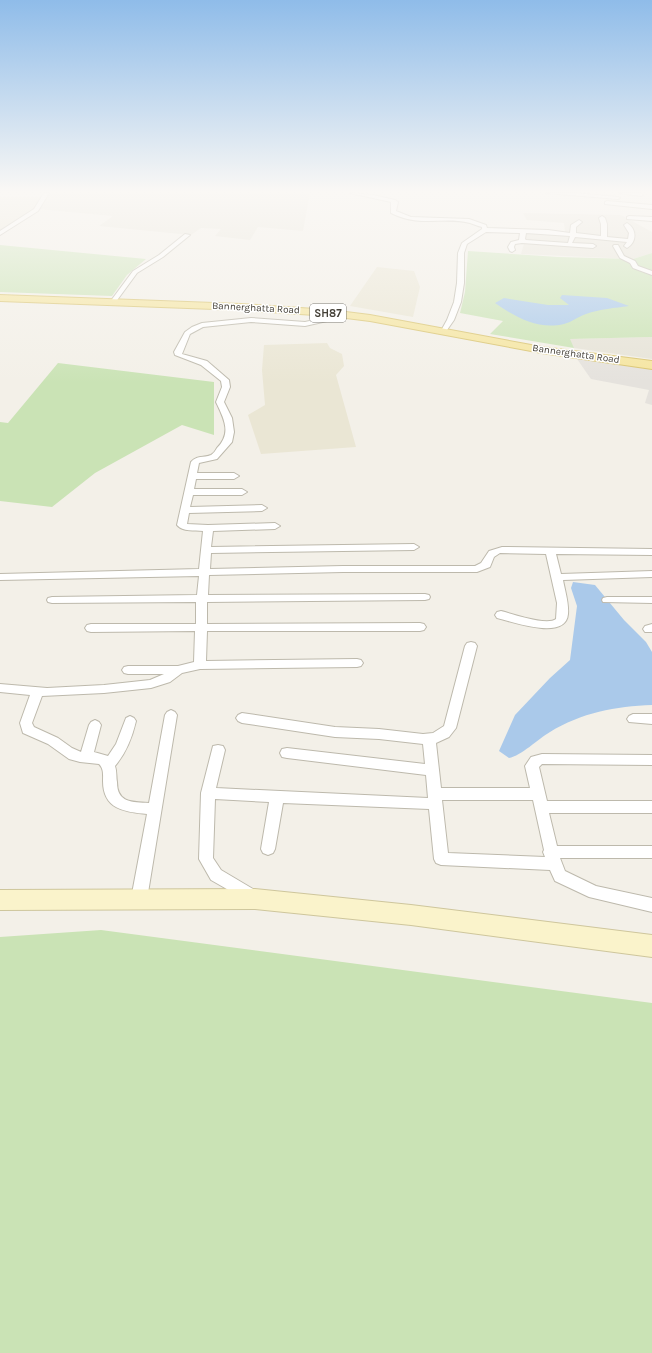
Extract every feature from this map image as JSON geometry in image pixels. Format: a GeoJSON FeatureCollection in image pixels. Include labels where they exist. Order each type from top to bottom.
{"type":"FeatureCollection","features":[{"type":"Feature","properties":{"kind":"main road","name":"Bannerghatta Road"},"geometry":{"type":"LineString","coordinates":[[0,297],[114,300],[332,310],[377,316],[525,344],[652,364]]}},
{"type":"Feature","properties":{"kind":"main road","name":"Bannerghatta Road"},"geometry":{"type":"LineString","coordinates":[[114,300],[330,313],[370,318],[542,350],[629,360],[652,361]]}},
{"type":"Feature","properties":{"kind":"main road"},"geometry":{"type":"LineString","coordinates":[[0,900],[255,899],[411,915],[652,946]]}},
{"type":"Feature","properties":{"kind":"street"},"geometry":{"type":"LineString","coordinates":[[114,300],[135,272],[161,256]]}},
{"type":"Feature","properties":{"kind":"street"},"geometry":{"type":"LineString","coordinates":[[445,329],[453,318],[461,292],[461,256]]}},
{"type":"Feature","properties":{"kind":"street"},"geometry":{"type":"LineString","coordinates":[[622,256],[633,262],[637,269],[652,272]]}},
{"type":"Feature","properties":{"kind":"street"},"geometry":{"type":"LineString","coordinates":[[275,526],[208,528],[185,527],[182,525],[184,510],[196,461],[214,457],[228,442],[230,432],[228,416],[220,402],[226,388],[225,380],[204,363],[178,353],[187,333],[202,325],[251,320],[309,324],[325,320],[330,313]]}},
{"type":"Feature","properties":{"kind":"street"},"geometry":{"type":"LineString","coordinates":[[192,476],[234,476]]}},
{"type":"Feature","properties":{"kind":"street"},"geometry":{"type":"LineString","coordinates":[[188,492],[242,492]]}},
{"type":"Feature","properties":{"kind":"street"},"geometry":{"type":"LineString","coordinates":[[184,510],[262,508]]}},
{"type":"Feature","properties":{"kind":"street"},"geometry":{"type":"LineString","coordinates":[[200,665],[202,599],[206,572],[208,528]]}},
{"type":"Feature","properties":{"kind":"street"},"geometry":{"type":"LineString","coordinates":[[207,550],[414,547]]}},
{"type":"Feature","properties":{"kind":"street"},"geometry":{"type":"LineString","coordinates":[[501,615],[554,625],[563,617],[557,577],[550,551]]}},
{"type":"Feature","properties":{"kind":"street"},"geometry":{"type":"LineString","coordinates":[[0,577],[343,569],[477,569],[486,565],[489,555],[492,552],[652,552]]}},
{"type":"Feature","properties":{"kind":"street"},"geometry":{"type":"LineString","coordinates":[[557,577],[652,574]]}},
{"type":"Feature","properties":{"kind":"street"},"geometry":{"type":"LineString","coordinates":[[52,600],[424,597]]}},
{"type":"Feature","properties":{"kind":"street"},"geometry":{"type":"LineString","coordinates":[[607,600],[652,600]]}},
{"type":"Feature","properties":{"kind":"street"},"geometry":{"type":"LineString","coordinates":[[91,628],[420,627]]}},
{"type":"Feature","properties":{"kind":"street"},"geometry":{"type":"LineString","coordinates":[[242,718],[335,732],[429,739],[435,738],[444,734],[450,728],[471,646]]}},
{"type":"Feature","properties":{"kind":"street"},"geometry":{"type":"LineString","coordinates":[[128,670],[178,670],[200,665],[357,663]]}},
{"type":"Feature","properties":{"kind":"street"},"geometry":{"type":"LineString","coordinates":[[0,688],[38,691],[104,689],[151,684],[166,679],[178,670]]}},
{"type":"Feature","properties":{"kind":"street"},"geometry":{"type":"LineString","coordinates":[[38,691],[26,722],[28,730],[33,734],[52,741],[76,756],[104,760],[110,765],[111,770],[109,786],[115,799],[126,806],[154,809]]}},
{"type":"Feature","properties":{"kind":"street"},"geometry":{"type":"LineString","coordinates":[[139,899],[171,715]]}},
{"type":"Feature","properties":{"kind":"street"},"geometry":{"type":"LineString","coordinates":[[633,719],[652,719]]}},
{"type":"Feature","properties":{"kind":"street"},"geometry":{"type":"LineString","coordinates":[[110,765],[120,752],[130,721]]}},
{"type":"Feature","properties":{"kind":"street"},"geometry":{"type":"LineString","coordinates":[[86,757],[95,725]]}},
{"type":"Feature","properties":{"kind":"street"},"geometry":{"type":"LineString","coordinates":[[429,739],[441,859],[552,858],[652,852]]}},
{"type":"Feature","properties":{"kind":"street"},"geometry":{"type":"LineString","coordinates":[[218,750],[208,793],[206,858],[216,874],[255,899]]}},
{"type":"Feature","properties":{"kind":"street"},"geometry":{"type":"LineString","coordinates":[[287,753],[432,770]]}},
{"type":"Feature","properties":{"kind":"street"},"geometry":{"type":"LineString","coordinates":[[652,760],[542,759],[536,761],[532,766],[552,858],[560,876],[594,892],[652,905]]}},
{"type":"Feature","properties":{"kind":"street"},"geometry":{"type":"LineString","coordinates":[[208,793],[277,797],[540,800],[652,807]]}},
{"type":"Feature","properties":{"kind":"street"},"geometry":{"type":"LineString","coordinates":[[268,849],[277,797]]}},
{"type":"Feature","properties":{"kind":"shaded area"},"geometry":{"type":"Polygon","coordinates":[[[569,256],[642,256],[633,259],[569,256]]]}},
{"type":"Feature","properties":{"kind":"shaded area"},"geometry":{"type":"Polygon","coordinates":[[[377,267],[414,271],[420,287],[413,317],[350,306],[377,267]]]}},
{"type":"Feature","properties":{"kind":"shaded area"},"geometry":{"type":"Polygon","coordinates":[[[652,337],[652,359],[574,348],[569,339],[652,337]]]}},
{"type":"Feature","properties":{"kind":"shaded area"},"geometry":{"type":"Polygon","coordinates":[[[327,343],[330,348],[342,354],[344,366],[336,375],[356,447],[261,454],[248,415],[265,405],[262,370],[264,345],[327,343]]]}},
{"type":"Feature","properties":{"kind":"shaded area"},"geometry":{"type":"Polygon","coordinates":[[[575,356],[652,367],[652,405],[645,403],[649,390],[591,379],[575,356]]]}},
{"type":"Feature","properties":{"kind":"green space"},"geometry":{"type":"Polygon","coordinates":[[[0,256],[116,256],[146,259],[127,275],[112,296],[0,292],[0,256]]]}},
{"type":"Feature","properties":{"kind":"green space"},"geometry":{"type":"Polygon","coordinates":[[[468,256],[545,256],[633,259],[642,256],[652,256],[652,337],[570,339],[574,348],[490,334],[503,321],[460,313],[465,292],[468,256]]]}},
{"type":"Feature","properties":{"kind":"green space"},"geometry":{"type":"Polygon","coordinates":[[[58,363],[214,382],[214,435],[182,425],[95,473],[52,507],[0,501],[0,422],[8,423],[58,363]]]}},
{"type":"Feature","properties":{"kind":"green space"},"geometry":{"type":"Polygon","coordinates":[[[101,930],[652,1003],[652,1353],[0,1353],[0,937],[101,930]]]}},
{"type":"Feature","properties":{"kind":"water"},"geometry":{"type":"Polygon","coordinates":[[[562,295],[607,298],[629,306],[591,312],[564,324],[545,325],[527,321],[495,303],[504,298],[548,305],[569,305],[560,298],[562,295]]]}},
{"type":"Feature","properties":{"kind":"water"},"geometry":{"type":"Polygon","coordinates":[[[573,582],[595,585],[624,620],[646,642],[652,652],[652,705],[625,707],[586,715],[562,725],[524,751],[514,757],[509,758],[499,751],[515,715],[550,678],[570,660],[577,606],[571,588],[573,582]]]}}]}
